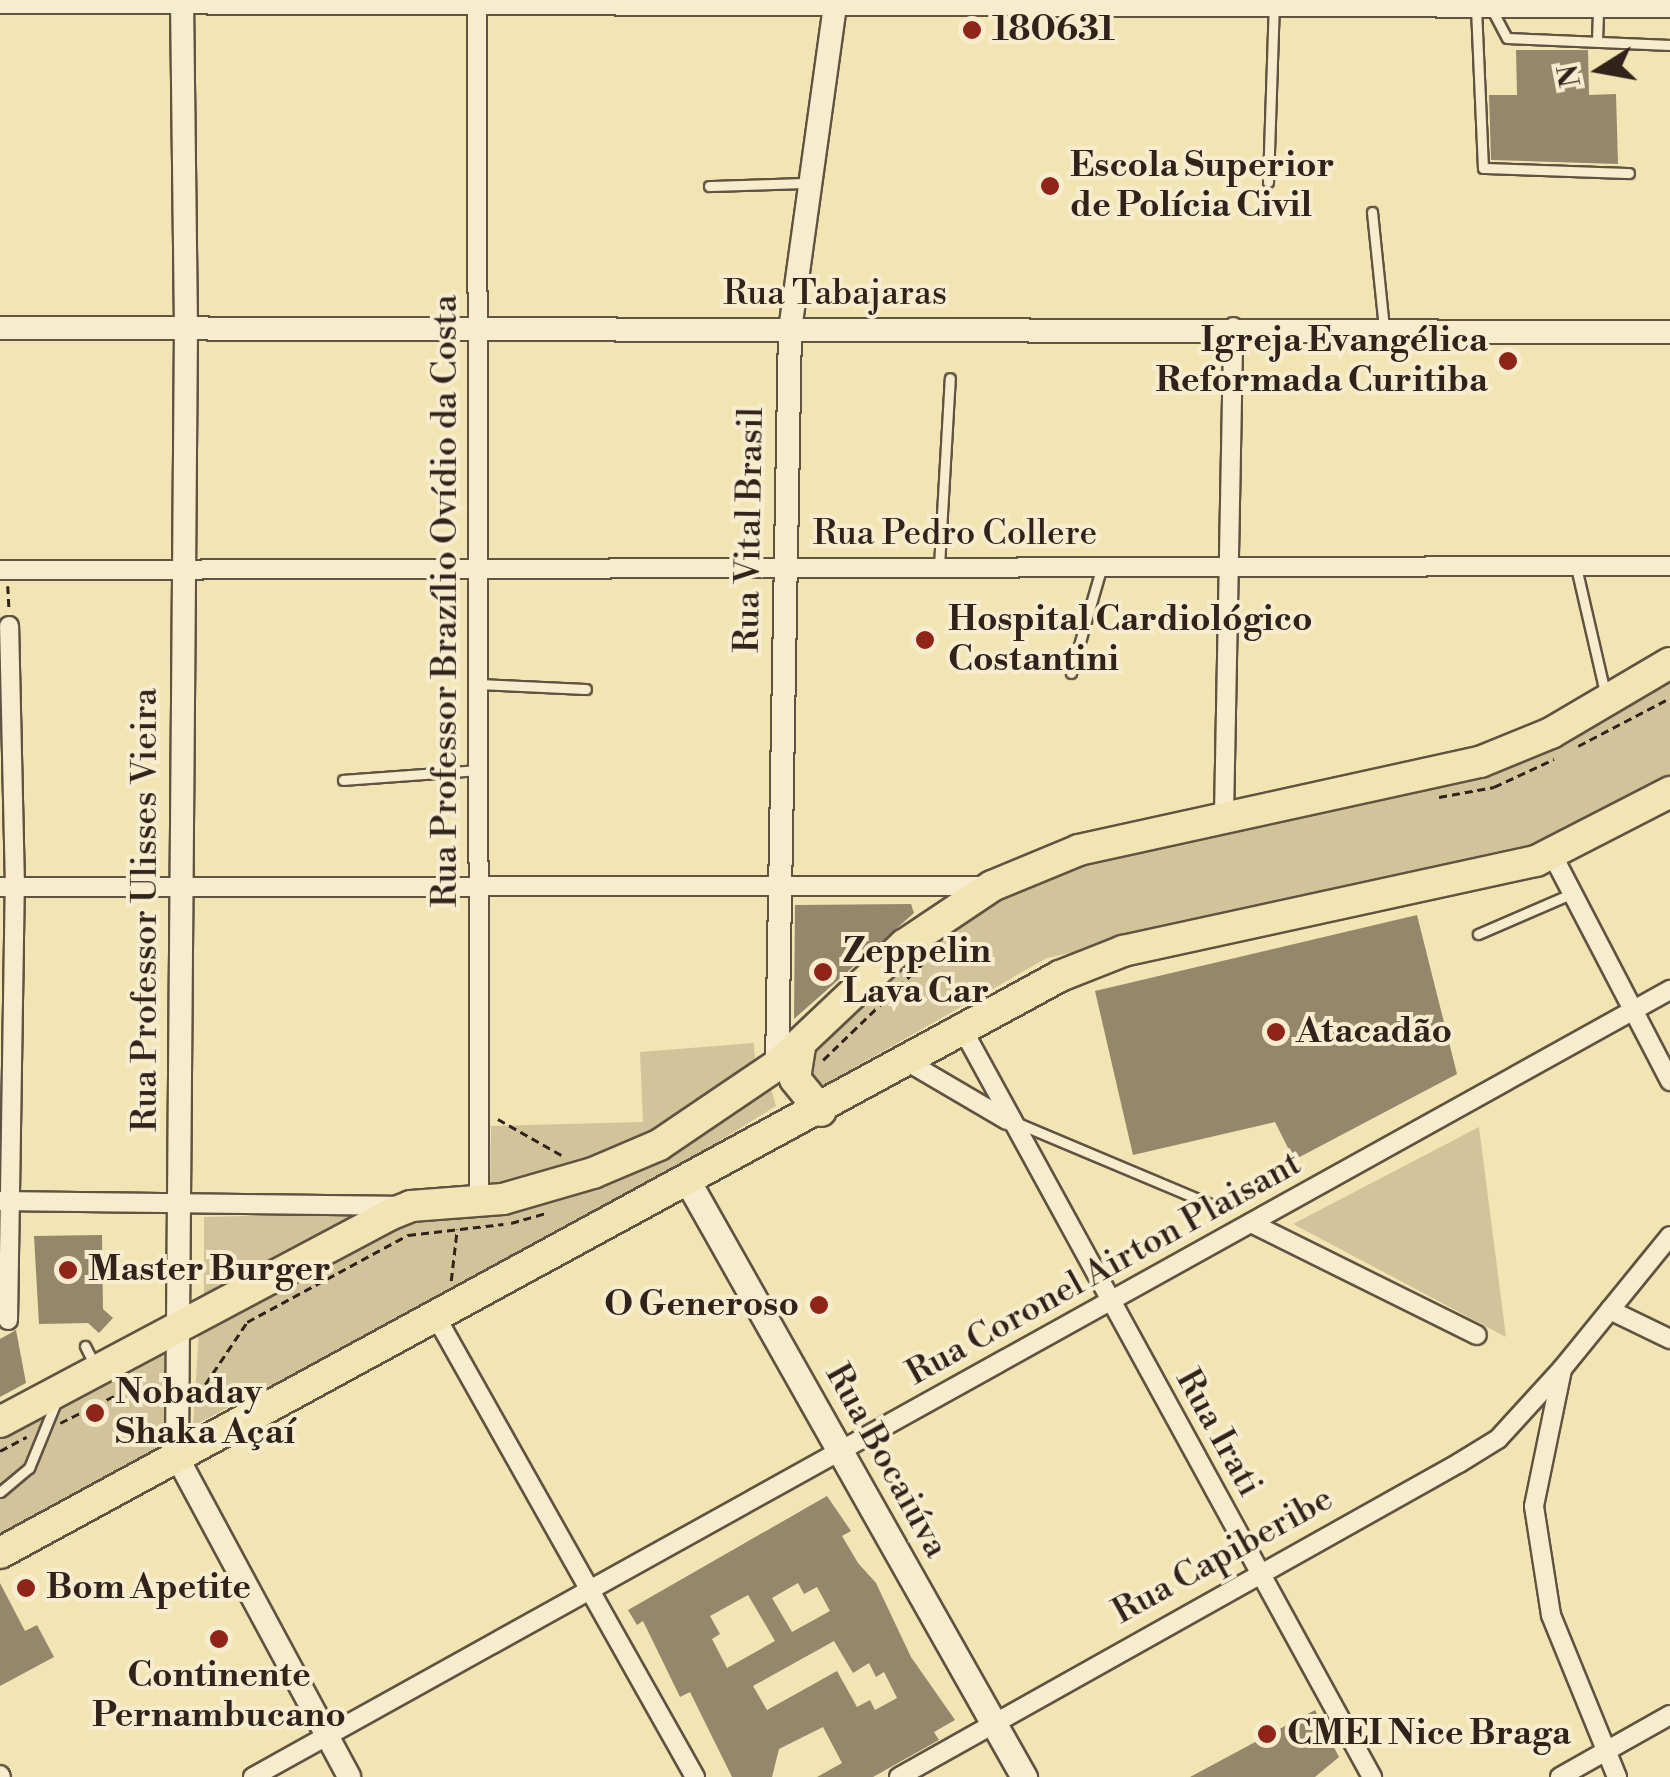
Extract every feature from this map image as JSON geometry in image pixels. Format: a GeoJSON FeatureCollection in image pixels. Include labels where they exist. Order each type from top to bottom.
{"type":"FeatureCollection","features":[{"type":"Feature","properties":{"kind":"main road"},"geometry":{"type":"LineString","coordinates":[[0,1422],[59,1390],[91,1358],[181,1326],[411,1206],[465,1211],[593,1173],[659,1145],[800,1058],[904,945],[992,886],[1080,850],[1224,815],[1480,762],[1670,664]]}},
{"type":"Feature","properties":{"kind":"main road"},"geometry":{"type":"LineString","coordinates":[[0,1553],[776,1132],[822,1111],[1060,976],[1124,952],[1553,856],[1670,792]]}},
{"type":"Feature","properties":{"kind":"main road"},"geometry":{"type":"LineString","coordinates":[[800,1058],[795,1078],[822,1111]]}},
{"type":"Feature","properties":{"kind":"main road"},"geometry":{"type":"LineString","coordinates":[[776,1132],[800,1058]]}},
{"type":"Feature","properties":{"kind":"main road","name":"Rua Bocaiúva"},"geometry":{"type":"LineString","coordinates":[[687,1180],[1024,1777]]}},
{"type":"Feature","properties":{"kind":"street"},"geometry":{"type":"LineString","coordinates":[[0,2],[1670,6]]}},
{"type":"Feature","properties":{"kind":"street","name":"Rua Professor Ulisses Vieira"},"geometry":{"type":"LineString","coordinates":[[182,2],[186,328],[177,1457],[348,1777]]}},
{"type":"Feature","properties":{"kind":"street","name":"Rua Professor Brazílio Ovídio da Costa"},"geometry":{"type":"LineString","coordinates":[[465,1211],[480,1108],[477,2]]}},
{"type":"Feature","properties":{"kind":"street","name":"Rua Vital Brasil"},"geometry":{"type":"LineString","coordinates":[[800,1058],[778,883],[790,330],[807,183],[836,2]]}},
{"type":"Feature","properties":{"kind":"street"},"geometry":{"type":"LineString","coordinates":[[1224,815],[1233,327]]}},
{"type":"Feature","properties":{"kind":"street","name":"Rua Tabajaras"},"geometry":{"type":"LineString","coordinates":[[0,328],[1233,327],[1670,332]]}},
{"type":"Feature","properties":{"kind":"street","name":"Rua Pedro Collere"},"geometry":{"type":"LineString","coordinates":[[4,570],[1670,566]]}},
{"type":"Feature","properties":{"kind":"street"},"geometry":{"type":"LineString","coordinates":[[8,1320],[5,1201],[9,626]]}},
{"type":"Feature","properties":{"kind":"street"},"geometry":{"type":"LineString","coordinates":[[1553,856],[1670,1081]]}},
{"type":"Feature","properties":{"kind":"street"},"geometry":{"type":"LineString","coordinates":[[7,887],[778,883],[992,886]]}},
{"type":"Feature","properties":{"kind":"street","name":"Rua Coronel Airton Plaisant"},"geometry":{"type":"LineString","coordinates":[[253,1777],[841,1454],[1670,990]]}},
{"type":"Feature","properties":{"kind":"street","name":"Rua Irati"},"geometry":{"type":"LineString","coordinates":[[963,1030],[1007,1120],[1372,1777]]}},
{"type":"Feature","properties":{"kind":"street"},"geometry":{"type":"LineString","coordinates":[[908,1062],[1007,1120]]}},
{"type":"Feature","properties":{"kind":"street"},"geometry":{"type":"LineString","coordinates":[[5,1201],[180,1200],[411,1206]]}},
{"type":"Feature","properties":{"kind":"street"},"geometry":{"type":"LineString","coordinates":[[1250,1224],[1478,1335]]}},
{"type":"Feature","properties":{"kind":"street","name":"Rua Capiberibe"},"geometry":{"type":"LineString","coordinates":[[898,1777],[1498,1438],[1562,1369],[1670,1236]]}},
{"type":"Feature","properties":{"kind":"street"},"geometry":{"type":"LineString","coordinates":[[1610,1310],[1670,1339]]}},
{"type":"Feature","properties":{"kind":"street"},"geometry":{"type":"LineString","coordinates":[[442,1312],[587,1592],[694,1777]]}},
{"type":"Feature","properties":{"kind":"street"},"geometry":{"type":"LineString","coordinates":[[1562,1369],[1534,1506],[1538,1558],[1550,1615],[1617,1777]]}},
{"type":"Feature","properties":{"kind":"street"},"geometry":{"type":"LineString","coordinates":[[1560,1777],[1670,1716]]}},
{"type":"Feature","properties":{"kind":"lane"},"geometry":{"type":"LineString","coordinates":[[1268,182],[1274,5]]}},
{"type":"Feature","properties":{"kind":"lane"},"geometry":{"type":"LineString","coordinates":[[1483,6],[1507,38],[1670,45]]}},
{"type":"Feature","properties":{"kind":"lane"},"geometry":{"type":"LineString","coordinates":[[1483,6],[1483,168],[1629,172]]}},
{"type":"Feature","properties":{"kind":"lane"},"geometry":{"type":"LineString","coordinates":[[1597,41],[1598,6]]}},
{"type":"Feature","properties":{"kind":"lane"},"geometry":{"type":"LineString","coordinates":[[708,186],[807,183]]}},
{"type":"Feature","properties":{"kind":"lane"},"geometry":{"type":"LineString","coordinates":[[1372,212],[1384,329]]}},
{"type":"Feature","properties":{"kind":"lane"},"geometry":{"type":"LineString","coordinates":[[939,566],[950,378]]}},
{"type":"Feature","properties":{"kind":"lane"},"geometry":{"type":"LineString","coordinates":[[1071,673],[1102,566]]}},
{"type":"Feature","properties":{"kind":"lane"},"geometry":{"type":"LineString","coordinates":[[1576,567],[1606,700]]}},
{"type":"Feature","properties":{"kind":"lane"},"geometry":{"type":"LineString","coordinates":[[478,684],[586,689]]}},
{"type":"Feature","properties":{"kind":"lane"},"geometry":{"type":"LineString","coordinates":[[343,780],[478,770]]}},
{"type":"Feature","properties":{"kind":"lane"},"geometry":{"type":"LineString","coordinates":[[1478,934],[1573,893]]}},
{"type":"Feature","properties":{"kind":"lane"},"geometry":{"type":"LineString","coordinates":[[1007,1120],[1210,1204]]}},
{"type":"Feature","properties":{"kind":"lane"},"geometry":{"type":"LineString","coordinates":[[0,1492],[29,1468],[59,1390]]}},
{"type":"Feature","properties":{"kind":"path"},"geometry":{"type":"LineString","coordinates":[[4,570],[9,626]]}},
{"type":"Feature","properties":{"kind":"path"},"geometry":{"type":"LineString","coordinates":[[1425,799],[1494,787],[1670,698]]}},
{"type":"Feature","properties":{"kind":"path"},"geometry":{"type":"LineString","coordinates":[[800,1058],[936,949]]}},
{"type":"Feature","properties":{"kind":"path"},"geometry":{"type":"LineString","coordinates":[[480,1108],[593,1173]]}},
{"type":"Feature","properties":{"kind":"path"},"geometry":{"type":"LineString","coordinates":[[198,1395],[248,1322],[408,1236],[465,1211],[525,1220],[560,1207]]}},
{"type":"Feature","properties":{"kind":"path"},"geometry":{"type":"LineString","coordinates":[[442,1312],[465,1211]]}},
{"type":"Feature","properties":{"kind":"path"},"geometry":{"type":"LineString","coordinates":[[66,1420],[120,1393],[164,1393]]}},
{"type":"Feature","properties":{"kind":"path"},"geometry":{"type":"LineString","coordinates":[[0,1452],[32,1434]]}},
{"type":"Feature","properties":{"kind":"shaded area"},"geometry":{"type":"Polygon","coordinates":[[[1670,674],[1670,780],[1515,859],[1047,958],[806,1095],[799,1059],[962,914],[1050,872],[1241,818],[1497,766],[1670,674]]]}},
{"type":"Feature","properties":{"kind":"shaded area"},"geometry":{"type":"Polygon","coordinates":[[[754,1043],[755,1060],[676,1120],[613,1153],[490,1191],[491,1126],[643,1122],[640,1052],[754,1043]]]}},
{"type":"Feature","properties":{"kind":"shaded area"},"geometry":{"type":"Polygon","coordinates":[[[769,1082],[776,1106],[716,1143],[709,1156],[193,1426],[199,1329],[416,1214],[503,1206],[769,1082]]]}},
{"type":"Feature","properties":{"kind":"shaded area"},"geometry":{"type":"Polygon","coordinates":[[[1479,1127],[1506,1337],[1293,1224],[1479,1127]]]}},
{"type":"Feature","properties":{"kind":"shaded area"},"geometry":{"type":"Polygon","coordinates":[[[371,1213],[204,1302],[204,1217],[371,1213]]]}},
{"type":"Feature","properties":{"kind":"shaded area"},"geometry":{"type":"Polygon","coordinates":[[[174,1334],[161,1450],[0,1540],[0,1429],[174,1334]]]}},
{"type":"Feature","properties":{"kind":"building"},"geometry":{"type":"Polygon","coordinates":[[[1516,50],[1588,50],[1589,95],[1616,94],[1618,164],[1491,160],[1489,95],[1517,95],[1516,50]]]}},
{"type":"Feature","properties":{"kind":"building","name":"Zeppelin Lava Car"},"geometry":{"type":"Polygon","coordinates":[[[911,904],[914,913],[794,1019],[795,905],[911,904]]]}},
{"type":"Feature","properties":{"kind":"building","name":"Atacadão"},"geometry":{"type":"Polygon","coordinates":[[[1417,915],[1457,1074],[1294,1160],[1275,1122],[1133,1155],[1095,991],[1417,915]]]}},
{"type":"Feature","properties":{"kind":"building","name":"Master Burger"},"geometry":{"type":"Polygon","coordinates":[[[102,1235],[103,1309],[113,1318],[99,1333],[88,1323],[39,1324],[34,1236],[102,1235]]]}},
{"type":"Feature","properties":{"kind":"building"},"geometry":{"type":"Polygon","coordinates":[[[16,1330],[26,1383],[0,1397],[0,1339],[16,1330]]]}},
{"type":"Feature","properties":{"kind":"building"},"geometry":{"type":"Polygon","coordinates":[[[827,1496],[851,1531],[842,1536],[876,1583],[911,1657],[955,1720],[934,1732],[939,1740],[873,1777],[817,1777],[842,1763],[823,1727],[779,1749],[772,1777],[732,1777],[690,1692],[680,1697],[643,1621],[637,1625],[628,1610],[827,1496]],[[798,1583],[772,1598],[792,1632],[830,1611],[817,1587],[804,1594],[798,1583]],[[748,1595],[710,1616],[720,1634],[712,1639],[727,1668],[775,1641],[748,1595]],[[834,1641],[753,1686],[767,1710],[837,1671],[857,1707],[870,1700],[875,1710],[897,1698],[884,1672],[876,1677],[869,1663],[853,1673],[834,1641]]]}},
{"type":"Feature","properties":{"kind":"building"},"geometry":{"type":"Polygon","coordinates":[[[0,1583],[25,1631],[37,1625],[54,1657],[0,1686],[0,1583]]]}},
{"type":"Feature","properties":{"kind":"building"},"geometry":{"type":"Polygon","coordinates":[[[1315,1710],[1339,1757],[1315,1777],[1190,1777],[1315,1710]]]}},
{"type":"Feature","properties":{"kind":"place","name":"180631"},"geometry":{"type":"Point","coordinates":[972,30]}},
{"type":"Feature","properties":{"kind":"place","name":"Escola Superior de Polícia Civil"},"geometry":{"type":"Point","coordinates":[1050,186]}},
{"type":"Feature","properties":{"kind":"place","name":"Igreja Evangélica Reformada Curitiba"},"geometry":{"type":"Point","coordinates":[1508,361]}},
{"type":"Feature","properties":{"kind":"place","name":"Hospital Cardiológico Costantini"},"geometry":{"type":"Point","coordinates":[925,640]}},
{"type":"Feature","properties":{"kind":"place","name":"Zeppelin Lava Car"},"geometry":{"type":"Point","coordinates":[823,972]}},
{"type":"Feature","properties":{"kind":"place","name":"Atacadão"},"geometry":{"type":"Point","coordinates":[1276,1032]}},
{"type":"Feature","properties":{"kind":"place","name":"Master Burger"},"geometry":{"type":"Point","coordinates":[68,1270]}},
{"type":"Feature","properties":{"kind":"place","name":"O Generoso"},"geometry":{"type":"Point","coordinates":[819,1305]}},
{"type":"Feature","properties":{"kind":"place","name":"Nobaday Shaka Açaí"},"geometry":{"type":"Point","coordinates":[95,1413]}},
{"type":"Feature","properties":{"kind":"place","name":"Bom Apetite"},"geometry":{"type":"Point","coordinates":[26,1588]}},
{"type":"Feature","properties":{"kind":"place","name":"Continente Pernambucano"},"geometry":{"type":"Point","coordinates":[219,1639]}},
{"type":"Feature","properties":{"kind":"place","name":"CMEI Nice Braga"},"geometry":{"type":"Point","coordinates":[1267,1734]}}]}
